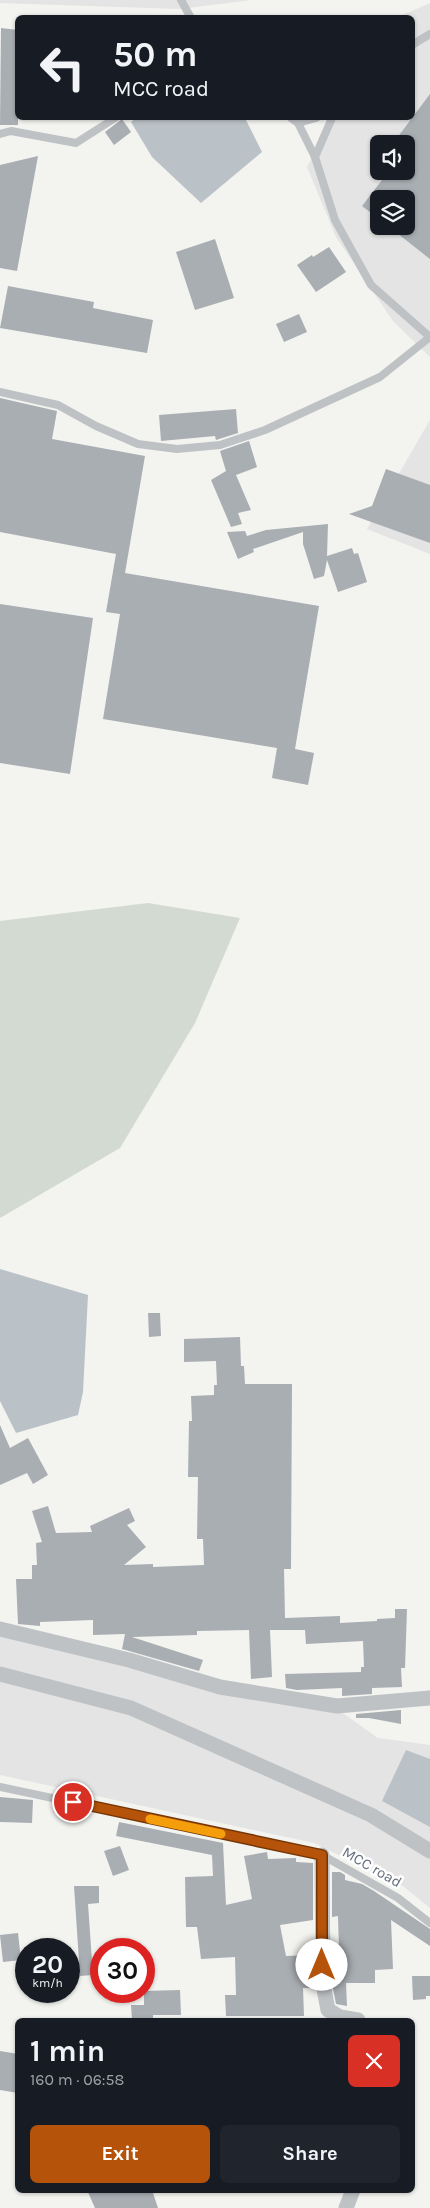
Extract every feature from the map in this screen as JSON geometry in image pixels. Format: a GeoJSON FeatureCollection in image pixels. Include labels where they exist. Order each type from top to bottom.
{"type":"FeatureCollection","features":[{"type":"Feature","properties":{"kind":"street"},"geometry":{"type":"LineString","coordinates":[[0,1629],[129,1660],[220,1688],[337,1706],[430,1698]]}},
{"type":"Feature","properties":{"kind":"street"},"geometry":{"type":"LineString","coordinates":[[0,1674],[131,1708],[371,1815],[430,1851]]}},
{"type":"Feature","properties":{"kind":"street"},"geometry":{"type":"LineString","coordinates":[[322,1855],[323,1984],[328,2010],[334,2018]]}},
{"type":"Feature","properties":{"kind":"street"},"geometry":{"type":"LineString","coordinates":[[346,2208],[352,2193]]}},
{"type":"Feature","properties":{"kind":"lane"},"geometry":{"type":"LineString","coordinates":[[181,0],[189,15]]}},
{"type":"Feature","properties":{"kind":"lane"},"geometry":{"type":"LineString","coordinates":[[415,43],[430,34]]}},
{"type":"Feature","properties":{"kind":"lane"},"geometry":{"type":"LineString","coordinates":[[0,134],[11,131],[76,143],[112,120]]}},
{"type":"Feature","properties":{"kind":"lane"},"geometry":{"type":"LineString","coordinates":[[0,392],[58,405],[96,426],[138,444],[177,449],[220,445],[265,430],[380,377],[430,337],[371,285],[334,220],[315,156],[298,123],[294,120]]}},
{"type":"Feature","properties":{"kind":"lane"},"geometry":{"type":"LineString","coordinates":[[298,123],[309,120]]}},
{"type":"Feature","properties":{"kind":"lane"},"geometry":{"type":"LineString","coordinates":[[315,156],[331,120]]}},
{"type":"Feature","properties":{"kind":"lane","name":"MCC road"},"geometry":{"type":"LineString","coordinates":[[0,1786],[322,1855],[398,1898],[430,1923]]}},
{"type":"Feature","properties":{"kind":"shaded area"},"geometry":{"type":"Polygon","coordinates":[[[0,0],[251,0],[179,9],[0,3],[0,0]]]}},
{"type":"Feature","properties":{"kind":"shaded area"},"geometry":{"type":"Polygon","coordinates":[[[430,3],[430,357],[393,321],[336,237],[307,167],[334,120],[415,120],[415,15],[403,15],[430,3]]]}},
{"type":"Feature","properties":{"kind":"shaded area"},"geometry":{"type":"Polygon","coordinates":[[[134,120],[246,120],[262,152],[201,203],[152,157],[131,122],[134,120]]]}},
{"type":"Feature","properties":{"kind":"shaded area"},"geometry":{"type":"Polygon","coordinates":[[[430,420],[430,554],[367,529],[430,420]]]}},
{"type":"Feature","properties":{"kind":"shaded area"},"geometry":{"type":"Polygon","coordinates":[[[148,903],[240,918],[195,1023],[120,1148],[0,1218],[0,921],[148,903]]]}},
{"type":"Feature","properties":{"kind":"shaded area"},"geometry":{"type":"Polygon","coordinates":[[[0,1269],[88,1295],[83,1392],[78,1415],[16,1433],[0,1401],[0,1269]]]}},
{"type":"Feature","properties":{"kind":"shaded area"},"geometry":{"type":"Polygon","coordinates":[[[0,1632],[337,1709],[378,1738],[430,1745],[430,1908],[403,1886],[314,1843],[0,1775],[0,1632]]]}},
{"type":"Feature","properties":{"kind":"shaded area"},"geometry":{"type":"Polygon","coordinates":[[[406,1750],[430,1759],[430,1827],[382,1801],[406,1750]]]}},
{"type":"Feature","properties":{"kind":"building"},"geometry":{"type":"Polygon","coordinates":[[[1,28],[15,30],[15,120],[18,120],[18,125],[0,125],[1,28]]]}},
{"type":"Feature","properties":{"kind":"building"},"geometry":{"type":"Polygon","coordinates":[[[430,94],[430,259],[399,235],[415,235],[415,190],[374,190],[382,180],[415,180],[415,135],[399,135],[410,120],[415,120],[415,114],[430,94]]]}},
{"type":"Feature","properties":{"kind":"building"},"geometry":{"type":"Polygon","coordinates":[[[123,120],[131,132],[114,145],[105,132],[123,120]]]}},
{"type":"Feature","properties":{"kind":"building"},"geometry":{"type":"Polygon","coordinates":[[[38,156],[17,271],[0,268],[0,165],[38,156]]]}},
{"type":"Feature","properties":{"kind":"building"},"geometry":{"type":"Polygon","coordinates":[[[370,196],[370,212],[362,206],[370,196]]]}},
{"type":"Feature","properties":{"kind":"building"},"geometry":{"type":"Polygon","coordinates":[[[215,239],[234,298],[195,310],[176,252],[215,239]]]}},
{"type":"Feature","properties":{"kind":"building"},"geometry":{"type":"Polygon","coordinates":[[[329,247],[346,272],[316,292],[297,265],[329,247]]]}},
{"type":"Feature","properties":{"kind":"building"},"geometry":{"type":"Polygon","coordinates":[[[8,286],[94,302],[93,308],[153,320],[147,353],[0,328],[8,286]]]}},
{"type":"Feature","properties":{"kind":"building"},"geometry":{"type":"Polygon","coordinates":[[[299,314],[307,332],[284,342],[276,324],[299,314]]]}},
{"type":"Feature","properties":{"kind":"building"},"geometry":{"type":"Polygon","coordinates":[[[0,398],[57,411],[52,439],[145,456],[125,573],[319,606],[295,749],[314,753],[308,785],[272,778],[277,748],[103,719],[120,614],[106,612],[116,554],[0,532],[0,398]]]}},
{"type":"Feature","properties":{"kind":"building"},"geometry":{"type":"Polygon","coordinates":[[[236,409],[238,433],[216,440],[215,436],[161,441],[159,415],[236,409]]]}},
{"type":"Feature","properties":{"kind":"building"},"geometry":{"type":"Polygon","coordinates":[[[249,441],[257,467],[236,475],[251,510],[238,513],[242,524],[231,527],[211,480],[226,471],[220,451],[249,441]]]}},
{"type":"Feature","properties":{"kind":"building"},"geometry":{"type":"Polygon","coordinates":[[[386,469],[430,485],[430,543],[349,514],[372,506],[386,469]]]}},
{"type":"Feature","properties":{"kind":"building"},"geometry":{"type":"Polygon","coordinates":[[[328,524],[327,556],[352,548],[354,554],[358,553],[367,582],[338,592],[327,560],[324,576],[314,579],[303,544],[303,532],[253,549],[254,552],[238,559],[227,532],[245,531],[247,536],[266,530],[328,524]]]}},
{"type":"Feature","properties":{"kind":"building"},"geometry":{"type":"Polygon","coordinates":[[[0,604],[93,618],[70,774],[0,763],[0,604]]]}},
{"type":"Feature","properties":{"kind":"building"},"geometry":{"type":"Polygon","coordinates":[[[148,1313],[160,1313],[161,1336],[149,1337],[148,1313]]]}},
{"type":"Feature","properties":{"kind":"building"},"geometry":{"type":"Polygon","coordinates":[[[240,1337],[241,1366],[244,1366],[245,1384],[292,1384],[291,1569],[284,1569],[285,1618],[340,1616],[340,1623],[377,1621],[377,1619],[395,1618],[395,1609],[407,1609],[405,1668],[401,1668],[402,1687],[372,1688],[372,1694],[342,1696],[342,1688],[297,1690],[286,1688],[285,1674],[361,1672],[361,1667],[364,1667],[363,1641],[306,1644],[305,1630],[270,1630],[272,1677],[251,1679],[249,1630],[197,1631],[197,1635],[132,1637],[203,1660],[199,1671],[122,1649],[125,1634],[93,1635],[93,1620],[40,1622],[40,1626],[18,1624],[16,1579],[32,1579],[32,1565],[37,1565],[36,1543],[42,1542],[32,1511],[48,1506],[56,1533],[92,1532],[90,1526],[129,1508],[135,1521],[127,1525],[146,1547],[124,1565],[153,1564],[153,1567],[204,1565],[203,1539],[197,1539],[198,1477],[188,1477],[189,1421],[192,1421],[191,1396],[214,1395],[214,1385],[217,1385],[216,1361],[184,1362],[184,1339],[240,1337]]]}},
{"type":"Feature","properties":{"kind":"building"},"geometry":{"type":"Polygon","coordinates":[[[0,1425],[10,1448],[28,1438],[48,1475],[33,1484],[27,1473],[0,1485],[0,1425]]]}},
{"type":"Feature","properties":{"kind":"building"},"geometry":{"type":"Polygon","coordinates":[[[401,1710],[401,1724],[369,1718],[356,1718],[356,1714],[401,1710]]]}},
{"type":"Feature","properties":{"kind":"building"},"geometry":{"type":"Polygon","coordinates":[[[0,1797],[33,1800],[32,1823],[0,1822],[0,1797]]]}},
{"type":"Feature","properties":{"kind":"building"},"geometry":{"type":"Polygon","coordinates":[[[119,1822],[223,1843],[226,1905],[252,1899],[244,1856],[267,1852],[268,1859],[296,1858],[296,1862],[313,1863],[313,1920],[280,1925],[286,1956],[313,1955],[314,1988],[303,1988],[304,2016],[226,2016],[225,1995],[236,1995],[235,1957],[201,1959],[197,1927],[186,1927],[185,1877],[213,1876],[212,1855],[116,1836],[119,1822]]]}},
{"type":"Feature","properties":{"kind":"building"},"geometry":{"type":"Polygon","coordinates":[[[120,1846],[129,1870],[113,1876],[104,1851],[120,1846]]]}},
{"type":"Feature","properties":{"kind":"building"},"geometry":{"type":"Polygon","coordinates":[[[332,1872],[340,1872],[345,1875],[345,1880],[362,1884],[430,1929],[430,1946],[391,1920],[393,1969],[375,1970],[375,1983],[346,1983],[347,2006],[336,2004],[332,1983],[332,1951],[339,1951],[338,1916],[332,1917],[332,1872]]]}},
{"type":"Feature","properties":{"kind":"building"},"geometry":{"type":"Polygon","coordinates":[[[74,1886],[99,1886],[99,1903],[88,1904],[90,1975],[80,1976],[80,1938],[77,1938],[74,1886]]]}},
{"type":"Feature","properties":{"kind":"building"},"geometry":{"type":"Polygon","coordinates":[[[18,1933],[19,1938],[15,1938],[15,1961],[3,1962],[0,1935],[18,1933]]]}},
{"type":"Feature","properties":{"kind":"building"},"geometry":{"type":"Polygon","coordinates":[[[412,1976],[430,1976],[430,1996],[426,1996],[426,1999],[413,2000],[412,1976]]]}},
{"type":"Feature","properties":{"kind":"building"},"geometry":{"type":"Polygon","coordinates":[[[180,1990],[181,2015],[153,2015],[153,2018],[132,2018],[131,2005],[144,2005],[144,2003],[155,2003],[155,1991],[180,1990]]]}},
{"type":"Feature","properties":{"kind":"building"},"geometry":{"type":"Polygon","coordinates":[[[0,2051],[15,2054],[15,2092],[0,2090],[0,2051]]]}},
{"type":"Feature","properties":{"kind":"building"},"geometry":{"type":"Polygon","coordinates":[[[88,2193],[153,2193],[158,2208],[95,2208],[88,2193]]]}},
{"type":"Feature","properties":{"kind":"slow traffic"},"geometry":{"type":"LineString","coordinates":[[150,1819],[221,1834]]}},
{"type":"Feature","properties":{"kind":"route"},"geometry":{"type":"LineString","coordinates":[[73,1802],[322,1855],[322,1965]]}}]}
